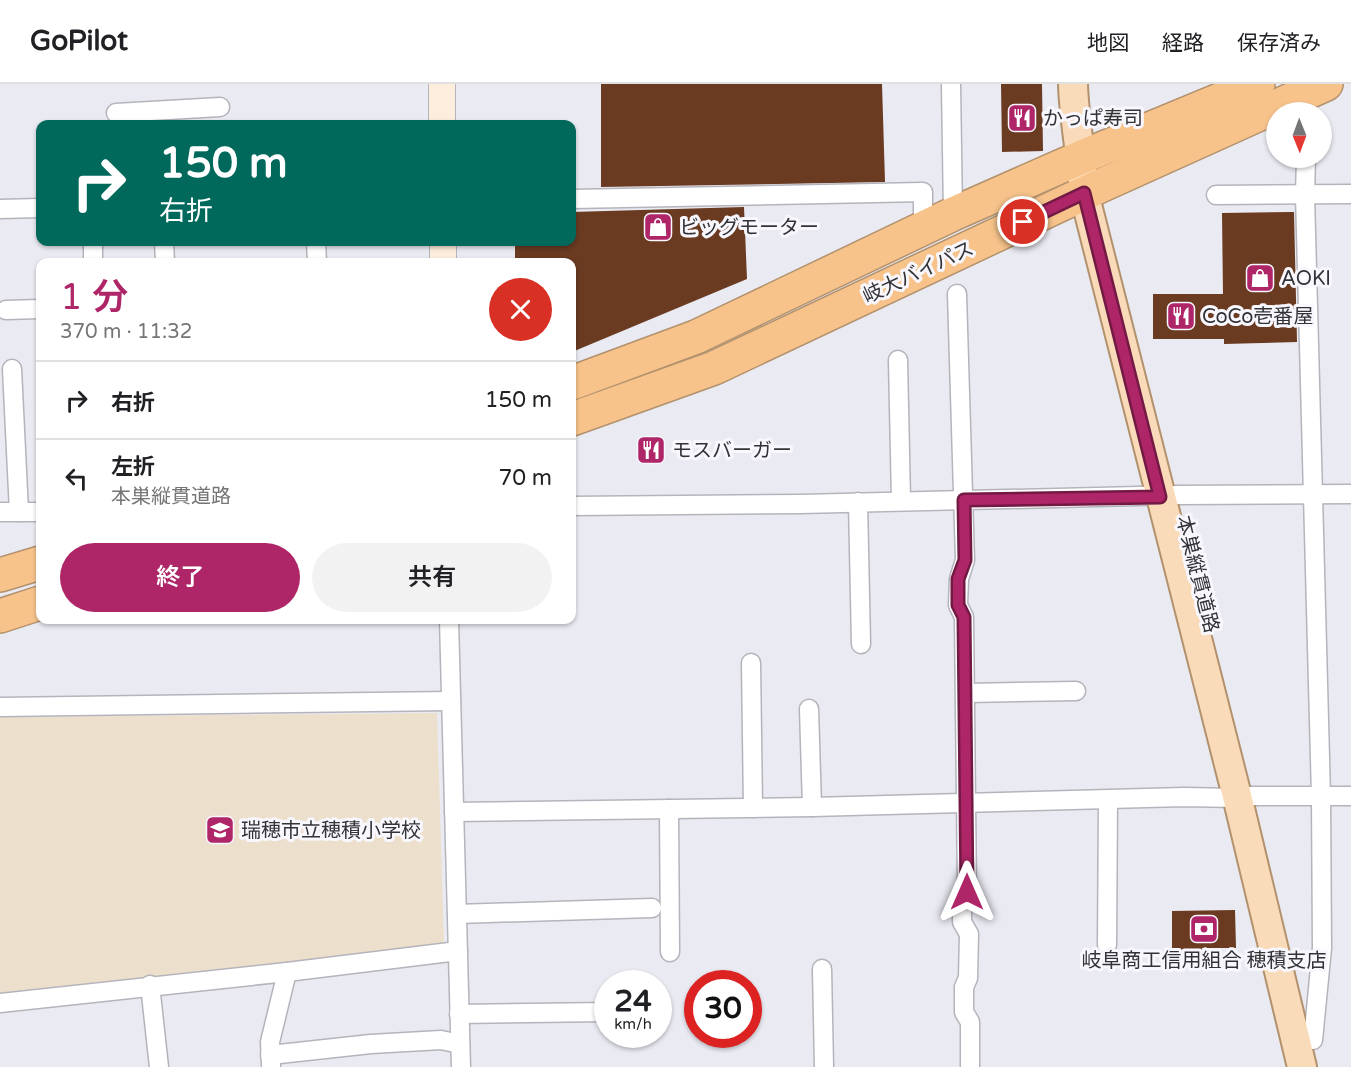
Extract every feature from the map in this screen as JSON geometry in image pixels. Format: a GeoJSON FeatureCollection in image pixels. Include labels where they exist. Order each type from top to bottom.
{"type":"FeatureCollection","features":[{"type":"Feature","properties":{"kind":"highway","name":"岐大バイパス"},"geometry":{"type":"LineString","coordinates":[[576,381],[696,337],[953,214],[1082,157],[1258,84]]}},
{"type":"Feature","properties":{"kind":"highway","name":"岐大バイパス"},"geometry":{"type":"LineString","coordinates":[[576,418],[714,368],[1092,190],[1326,84]]}},
{"type":"Feature","properties":{"kind":"highway"},"geometry":{"type":"LineString","coordinates":[[0,575],[36,564]]}},
{"type":"Feature","properties":{"kind":"highway"},"geometry":{"type":"LineString","coordinates":[[0,616],[36,604]]}},
{"type":"Feature","properties":{"kind":"main road","name":"本巣縦貫道路"},"geometry":{"type":"LineString","coordinates":[[1073,84],[1082,157],[1169,496],[1242,796],[1302,1067]]}},
{"type":"Feature","properties":{"kind":"main road","name":"本巣縦貫道路"},"geometry":{"type":"LineString","coordinates":[[1242,796],[1316,1054]]}},
{"type":"Feature","properties":{"kind":"street"},"geometry":{"type":"LineString","coordinates":[[442,84],[442,120]]}},
{"type":"Feature","properties":{"kind":"street"},"geometry":{"type":"LineString","coordinates":[[951,84],[953,214]]}},
{"type":"Feature","properties":{"kind":"street"},"geometry":{"type":"LineString","coordinates":[[116,113],[158,118],[220,107]]}},
{"type":"Feature","properties":{"kind":"street"},"geometry":{"type":"LineString","coordinates":[[1306,168],[1321,796],[1322,948],[1316,1054]]}},
{"type":"Feature","properties":{"kind":"street"},"geometry":{"type":"LineString","coordinates":[[576,199],[923,192],[923,228]]}},
{"type":"Feature","properties":{"kind":"street"},"geometry":{"type":"LineString","coordinates":[[1216,195],[1351,194]]}},
{"type":"Feature","properties":{"kind":"street"},"geometry":{"type":"LineString","coordinates":[[0,209],[36,208]]}},
{"type":"Feature","properties":{"kind":"street"},"geometry":{"type":"LineString","coordinates":[[957,294],[965,560],[958,579],[958,605],[964,617],[967,693],[967,892],[962,903],[962,922],[969,934],[968,978],[964,987],[964,1012],[970,1022],[970,1067]]}},
{"type":"Feature","properties":{"kind":"street"},"geometry":{"type":"LineString","coordinates":[[6,310],[36,309]]}},
{"type":"Feature","properties":{"kind":"street"},"geometry":{"type":"LineString","coordinates":[[898,360],[901,501]]}},
{"type":"Feature","properties":{"kind":"street"},"geometry":{"type":"LineString","coordinates":[[12,369],[19,512]]}},
{"type":"Feature","properties":{"kind":"street"},"geometry":{"type":"LineString","coordinates":[[576,506],[1351,494]]}},
{"type":"Feature","properties":{"kind":"street"},"geometry":{"type":"LineString","coordinates":[[858,502],[861,644]]}},
{"type":"Feature","properties":{"kind":"street"},"geometry":{"type":"LineString","coordinates":[[0,512],[36,512]]}},
{"type":"Feature","properties":{"kind":"street"},"geometry":{"type":"LineString","coordinates":[[449,624],[461,1067]]}},
{"type":"Feature","properties":{"kind":"street"},"geometry":{"type":"LineString","coordinates":[[751,663],[753,808]]}},
{"type":"Feature","properties":{"kind":"street"},"geometry":{"type":"LineString","coordinates":[[967,693],[1076,691]]}},
{"type":"Feature","properties":{"kind":"street"},"geometry":{"type":"LineString","coordinates":[[0,707],[451,701]]}},
{"type":"Feature","properties":{"kind":"street"},"geometry":{"type":"LineString","coordinates":[[809,709],[812,807]]}},
{"type":"Feature","properties":{"kind":"street"},"geometry":{"type":"LineString","coordinates":[[454,812],[812,807],[1184,797],[1351,796]]}},
{"type":"Feature","properties":{"kind":"street"},"geometry":{"type":"LineString","coordinates":[[1107,945],[1108,800]]}},
{"type":"Feature","properties":{"kind":"street"},"geometry":{"type":"LineString","coordinates":[[669,809],[670,952]]}},
{"type":"Feature","properties":{"kind":"street"},"geometry":{"type":"LineString","coordinates":[[457,914],[652,908]]}},
{"type":"Feature","properties":{"kind":"street"},"geometry":{"type":"LineString","coordinates":[[0,1003],[458,951]]}},
{"type":"Feature","properties":{"kind":"street"},"geometry":{"type":"LineString","coordinates":[[822,969],[824,1067]]}},
{"type":"Feature","properties":{"kind":"street"},"geometry":{"type":"LineString","coordinates":[[287,972],[270,1042],[271,1061],[371,1044],[441,1040],[460,1044]]}},
{"type":"Feature","properties":{"kind":"street"},"geometry":{"type":"LineString","coordinates":[[150,986],[159,1067]]}},
{"type":"Feature","properties":{"kind":"street"},"geometry":{"type":"LineString","coordinates":[[459,1014],[594,1012]]}},
{"type":"Feature","properties":{"kind":"shaded area","name":"瑞穂市立穂積小学校"},"geometry":{"type":"Polygon","coordinates":[[[437,713],[444,943],[0,996],[0,717],[437,713]]]}},
{"type":"Feature","properties":{"kind":"building"},"geometry":{"type":"Polygon","coordinates":[[[601,84],[882,84],[885,182],[601,187],[601,84]]]}},
{"type":"Feature","properties":{"kind":"building","name":"かっぱ寿司"},"geometry":{"type":"Polygon","coordinates":[[[1001,84],[1042,84],[1043,151],[1002,152],[1001,84]]]}},
{"type":"Feature","properties":{"kind":"building"},"geometry":{"type":"Polygon","coordinates":[[[744,207],[747,279],[576,350],[576,258],[515,258],[515,246],[576,246],[576,212],[744,207]]]}},
{"type":"Feature","properties":{"kind":"building","name":"AOKI"},"geometry":{"type":"Polygon","coordinates":[[[1294,212],[1297,342],[1224,344],[1224,339],[1153,339],[1153,294],[1223,294],[1222,213],[1294,212]]]}},
{"type":"Feature","properties":{"kind":"building","name":"岐阜商工信用組合 穂積支店"},"geometry":{"type":"Polygon","coordinates":[[[1235,910],[1236,948],[1202,948],[1202,956],[1172,956],[1172,911],[1235,910]]]}},
{"type":"Feature","properties":{"kind":"place","name":"かっぱ寿司"},"geometry":{"type":"Point","coordinates":[1022,118]}},
{"type":"Feature","properties":{"kind":"place","name":"ビッグモーター"},"geometry":{"type":"Point","coordinates":[658,227]}},
{"type":"Feature","properties":{"kind":"place","name":"AOKI"},"geometry":{"type":"Point","coordinates":[1260,278]}},
{"type":"Feature","properties":{"kind":"place","name":"CoCo壱番屋"},"geometry":{"type":"Point","coordinates":[1181,316]}},
{"type":"Feature","properties":{"kind":"place","name":"モスバーガー"},"geometry":{"type":"Point","coordinates":[651,450]}},
{"type":"Feature","properties":{"kind":"place","name":"瑞穂市立穂積小学校"},"geometry":{"type":"Point","coordinates":[220,830]}},
{"type":"Feature","properties":{"kind":"place","name":"岐阜商工信用組合 穂積支店"},"geometry":{"type":"Point","coordinates":[1204,929]}},
{"type":"Feature","properties":{"kind":"route"},"geometry":{"type":"LineString","coordinates":[[967,892],[967,693],[964,617],[958,605],[958,579],[965,560],[964,500],[1160,497],[1084,193],[1023,222]]}}]}
